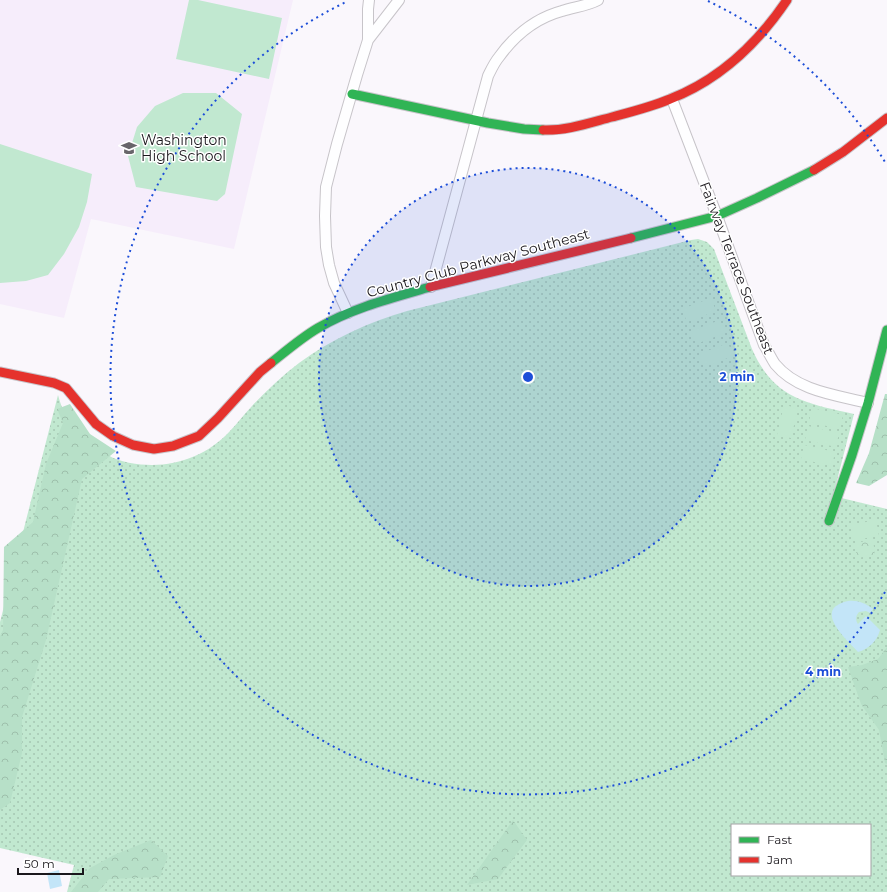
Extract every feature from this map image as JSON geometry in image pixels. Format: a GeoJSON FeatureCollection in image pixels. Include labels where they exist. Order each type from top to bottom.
{"type":"FeatureCollection","features":[{"type":"Feature","properties":{"kind":"street"},"geometry":{"type":"LineString","coordinates":[[348,313],[334,283],[329,265],[324,216],[326,187],[337,144],[368,40],[369,0]]}},
{"type":"Feature","properties":{"kind":"street"},"geometry":{"type":"LineString","coordinates":[[368,40],[399,0]]}},
{"type":"Feature","properties":{"kind":"street"},"geometry":{"type":"LineString","coordinates":[[431,287],[488,76],[498,58],[512,40],[527,27],[542,18],[598,0]]}},
{"type":"Feature","properties":{"kind":"street"},"geometry":{"type":"LineString","coordinates":[[352,94],[476,121],[523,129],[550,130],[573,126],[672,99],[704,83],[736,59],[761,35],[786,0]]}},
{"type":"Feature","properties":{"kind":"street","name":"Fairway Terrace Southeast"},"geometry":{"type":"LineString","coordinates":[[672,99],[764,345],[775,364],[784,373],[806,387],[868,404]]}},
{"type":"Feature","properties":{"kind":"street","name":"Country Club Parkway Southeast"},"geometry":{"type":"LineString","coordinates":[[0,372],[54,383],[66,388],[96,424],[113,436],[134,445],[154,449],[173,446],[199,436],[218,418],[260,372],[292,346],[318,328],[348,313],[390,298],[431,287],[717,216],[814,170],[843,152],[887,118]]}},
{"type":"Feature","properties":{"kind":"street"},"geometry":{"type":"LineString","coordinates":[[828,521],[852,455],[868,404],[887,330]]}},
{"type":"Feature","properties":{"kind":"shaded area","name":"Washington High School"},"geometry":{"type":"Polygon","coordinates":[[[0,0],[293,0],[234,249],[91,219],[64,318],[0,304],[0,0]]]}},
{"type":"Feature","properties":{"kind":"green space"},"geometry":{"type":"Polygon","coordinates":[[[189,0],[198,0],[282,18],[269,79],[176,59],[189,0]]]}},
{"type":"Feature","properties":{"kind":"green space"},"geometry":{"type":"Polygon","coordinates":[[[183,93],[216,93],[242,114],[225,194],[217,201],[136,187],[128,156],[137,127],[155,106],[183,93]]]}},
{"type":"Feature","properties":{"kind":"green space"},"geometry":{"type":"Polygon","coordinates":[[[0,144],[92,174],[87,202],[79,227],[64,254],[48,275],[26,281],[0,283],[0,144]]]}},
{"type":"Feature","properties":{"kind":"green space"},"geometry":{"type":"Polygon","coordinates":[[[698,239],[707,242],[714,249],[752,349],[770,379],[781,389],[806,402],[854,414],[833,496],[887,509],[887,892],[67,892],[74,865],[0,848],[0,622],[58,395],[66,415],[108,455],[129,463],[152,465],[174,463],[204,451],[222,439],[280,378],[324,346],[378,320],[407,311],[698,239]]]}},
{"type":"Feature","properties":{"kind":"green space"},"geometry":{"type":"Polygon","coordinates":[[[711,298],[716,311],[687,322],[682,309],[711,298]]]}},
{"type":"Feature","properties":{"kind":"green space"},"geometry":{"type":"Polygon","coordinates":[[[720,320],[725,333],[696,344],[691,331],[720,320]]]}},
{"type":"Feature","properties":{"kind":"green space"},"geometry":{"type":"Polygon","coordinates":[[[728,343],[733,356],[704,367],[699,354],[728,343]]]}},
{"type":"Feature","properties":{"kind":"green space"},"geometry":{"type":"Polygon","coordinates":[[[885,394],[887,394],[887,475],[869,486],[856,483],[869,453],[885,394]]]}},
{"type":"Feature","properties":{"kind":"green space"},"geometry":{"type":"Polygon","coordinates":[[[70,404],[90,434],[116,451],[82,479],[46,640],[22,717],[22,753],[10,803],[0,810],[0,636],[3,630],[4,547],[33,522],[46,464],[63,423],[57,409],[70,404]]]}},
{"type":"Feature","properties":{"kind":"green space"},"geometry":{"type":"Polygon","coordinates":[[[784,405],[798,408],[791,438],[777,435],[784,405]]]}},
{"type":"Feature","properties":{"kind":"green space"},"geometry":{"type":"Polygon","coordinates":[[[812,408],[843,415],[840,429],[809,422],[812,408]]]}},
{"type":"Feature","properties":{"kind":"green space"},"geometry":{"type":"Polygon","coordinates":[[[808,426],[839,433],[836,447],[805,440],[808,426]]]}},
{"type":"Feature","properties":{"kind":"green space"},"geometry":{"type":"Polygon","coordinates":[[[804,445],[835,452],[832,466],[801,459],[804,445]]]}},
{"type":"Feature","properties":{"kind":"green space"},"geometry":{"type":"Polygon","coordinates":[[[876,520],[879,536],[854,540],[851,525],[876,520]]]}},
{"type":"Feature","properties":{"kind":"green space"},"geometry":{"type":"Polygon","coordinates":[[[873,540],[875,555],[857,558],[855,543],[873,540]]]}},
{"type":"Feature","properties":{"kind":"green space"},"geometry":{"type":"Polygon","coordinates":[[[887,647],[887,764],[885,763],[879,730],[861,704],[848,667],[862,665],[878,659],[887,647]]]}},
{"type":"Feature","properties":{"kind":"green space"},"geometry":{"type":"Polygon","coordinates":[[[513,820],[527,840],[498,879],[467,885],[513,820]]]}},
{"type":"Feature","properties":{"kind":"green space"},"geometry":{"type":"Polygon","coordinates":[[[151,840],[168,856],[160,877],[109,879],[98,892],[71,892],[90,868],[114,855],[151,840]]]}},
{"type":"Feature","properties":{"kind":"water"},"geometry":{"type":"Polygon","coordinates":[[[848,601],[861,602],[873,609],[870,613],[866,611],[859,612],[856,621],[858,624],[866,616],[880,630],[877,638],[872,644],[866,649],[858,652],[840,632],[832,617],[833,610],[838,605],[848,601]]]}},
{"type":"Feature","properties":{"kind":"water"},"geometry":{"type":"Polygon","coordinates":[[[59,870],[62,886],[50,889],[47,873],[59,870]]]}},
{"type":"Feature","properties":{"kind":"traffic: fast"},"geometry":{"type":"LineString","coordinates":[[352,94],[488,123],[524,129],[543,130]]}},
{"type":"Feature","properties":{"kind":"traffic: fast"},"geometry":{"type":"LineString","coordinates":[[631,238],[717,216],[814,170]]}},
{"type":"Feature","properties":{"kind":"traffic: fast"},"geometry":{"type":"LineString","coordinates":[[271,363],[306,336],[331,321],[372,304],[430,287]]}},
{"type":"Feature","properties":{"kind":"traffic: fast"},"geometry":{"type":"LineString","coordinates":[[829,521],[868,403],[887,330]]}},
{"type":"Feature","properties":{"kind":"traffic: jam"},"geometry":{"type":"LineString","coordinates":[[543,130],[569,128],[626,113],[670,99],[705,82],[721,71],[750,45],[776,16],[787,0]]}},
{"type":"Feature","properties":{"kind":"traffic: jam"},"geometry":{"type":"LineString","coordinates":[[814,170],[843,152],[887,118]]}},
{"type":"Feature","properties":{"kind":"traffic: jam"},"geometry":{"type":"LineString","coordinates":[[430,287],[631,238]]}},
{"type":"Feature","properties":{"kind":"traffic: jam"},"geometry":{"type":"LineString","coordinates":[[0,372],[54,383],[66,388],[96,424],[113,436],[133,445],[154,449],[173,446],[199,436],[218,418],[260,372],[271,363]]}},
{"type":"Feature","properties":{"kind":"place","name":"Washington High School"},"geometry":{"type":"Point","coordinates":[129,148]}}]}
